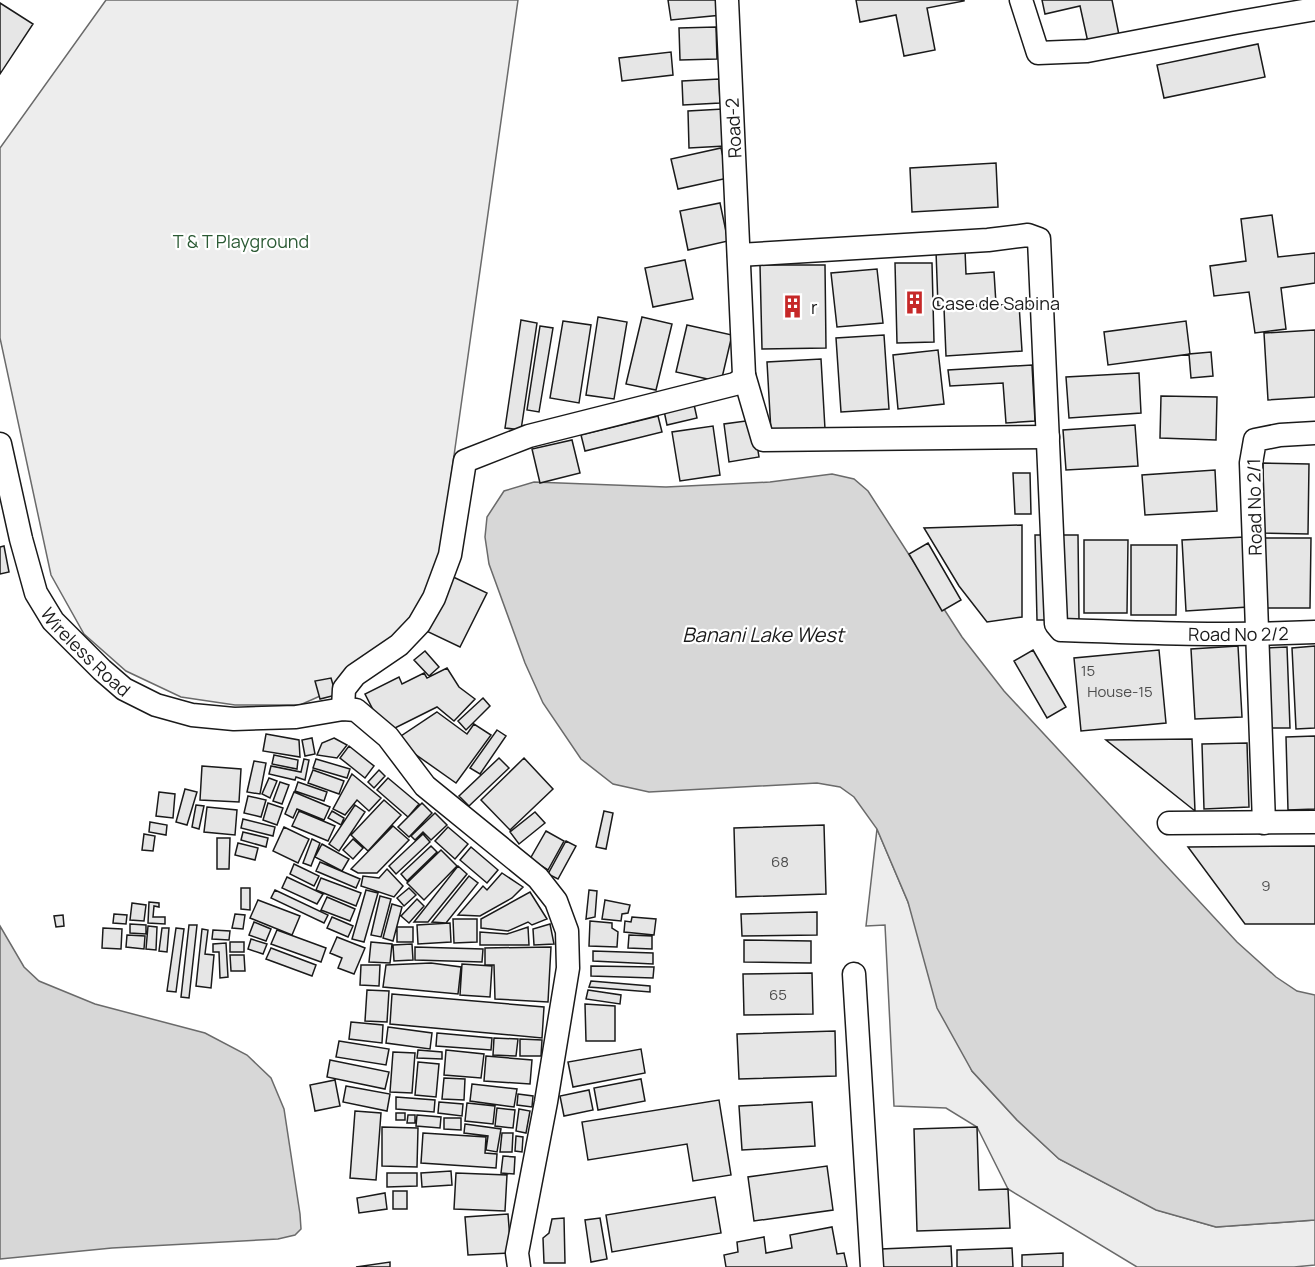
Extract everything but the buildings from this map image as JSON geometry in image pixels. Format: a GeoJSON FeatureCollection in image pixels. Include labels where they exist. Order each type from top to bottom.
{"type":"FeatureCollection","features":[{"type":"Feature","properties":{"kind":"street","name":"Road-2"},"geometry":{"type":"LineString","coordinates":[[727,0],[744,375],[763,440],[1048,437]]}},
{"type":"Feature","properties":{"kind":"street"},"geometry":{"type":"LineString","coordinates":[[1021,0],[1038,52],[1087,51],[1315,9]]}},
{"type":"Feature","properties":{"kind":"street","name":"Road No 2/2"},"geometry":{"type":"LineString","coordinates":[[739,255],[988,240],[1028,235],[1039,239],[1056,624],[1061,630],[1160,634],[1258,635],[1315,632]]}},
{"type":"Feature","properties":{"kind":"street"},"geometry":{"type":"LineString","coordinates":[[519,1267],[517,1253],[546,1102],[568,968],[567,931],[556,901],[538,878],[425,786],[388,737],[356,710],[343,709],[344,689],[355,675],[399,645],[418,624],[434,598],[450,555],[465,461],[530,436],[735,384],[744,375]]}},
{"type":"Feature","properties":{"kind":"street","name":"Road No 2/1"},"geometry":{"type":"LineString","coordinates":[[1258,635],[1251,463],[1255,440],[1280,435],[1315,433]]}},
{"type":"Feature","properties":{"kind":"street","name":"Wireless Road"},"geometry":{"type":"LineString","coordinates":[[0,444],[21,539],[36,593],[53,621],[124,689],[156,705],[192,715],[234,719],[296,717],[343,709]]}},
{"type":"Feature","properties":{"kind":"street"},"geometry":{"type":"LineString","coordinates":[[1258,635],[1264,823]]}},
{"type":"Feature","properties":{"kind":"street"},"geometry":{"type":"LineString","coordinates":[[1169,823],[1315,822]]}},
{"type":"Feature","properties":{"kind":"street"},"geometry":{"type":"LineString","coordinates":[[854,974],[872,1267]]}},
{"type":"Feature","properties":{"kind":"shaded area","name":"T & T Playground"},"geometry":{"type":"Polygon","coordinates":[[[106,0],[518,0],[451,477],[447,550],[407,631],[356,680],[300,705],[235,705],[181,697],[126,671],[84,634],[51,575],[0,338],[0,148],[106,0]]]}},
{"type":"Feature","properties":{"kind":"shaded area"},"geometry":{"type":"Polygon","coordinates":[[[877,829],[908,902],[972,1071],[1017,1120],[1059,1159],[1157,1210],[1216,1227],[1315,1220],[1315,1265],[1137,1267],[1008,1189],[977,1127],[946,1108],[894,1106],[885,925],[866,926],[877,829]]]}},
{"type":"Feature","properties":{"kind":"water","name":"Banani Lake West"},"geometry":{"type":"Polygon","coordinates":[[[832,474],[854,479],[868,491],[962,637],[1004,691],[1237,942],[1276,977],[1297,991],[1315,995],[1315,1220],[1216,1227],[1156,1210],[1059,1159],[1017,1120],[972,1071],[937,1008],[908,902],[877,829],[854,797],[840,787],[817,783],[649,792],[613,784],[581,759],[543,703],[525,663],[489,564],[485,537],[487,517],[504,491],[534,482],[666,487],[770,482],[832,474]]]}},
{"type":"Feature","properties":{"kind":"water"},"geometry":{"type":"Polygon","coordinates":[[[0,926],[24,967],[39,981],[95,1004],[205,1033],[247,1055],[271,1078],[284,1109],[300,1214],[301,1229],[295,1235],[278,1239],[112,1248],[0,1259],[0,926]]]}},
{"type":"Feature","properties":{"kind":"place","name":"Case de Sabina"},"geometry":{"type":"Point","coordinates":[914,303]}},
{"type":"Feature","properties":{"kind":"place","name":"r"},"geometry":{"type":"Point","coordinates":[793,307]}}]}
